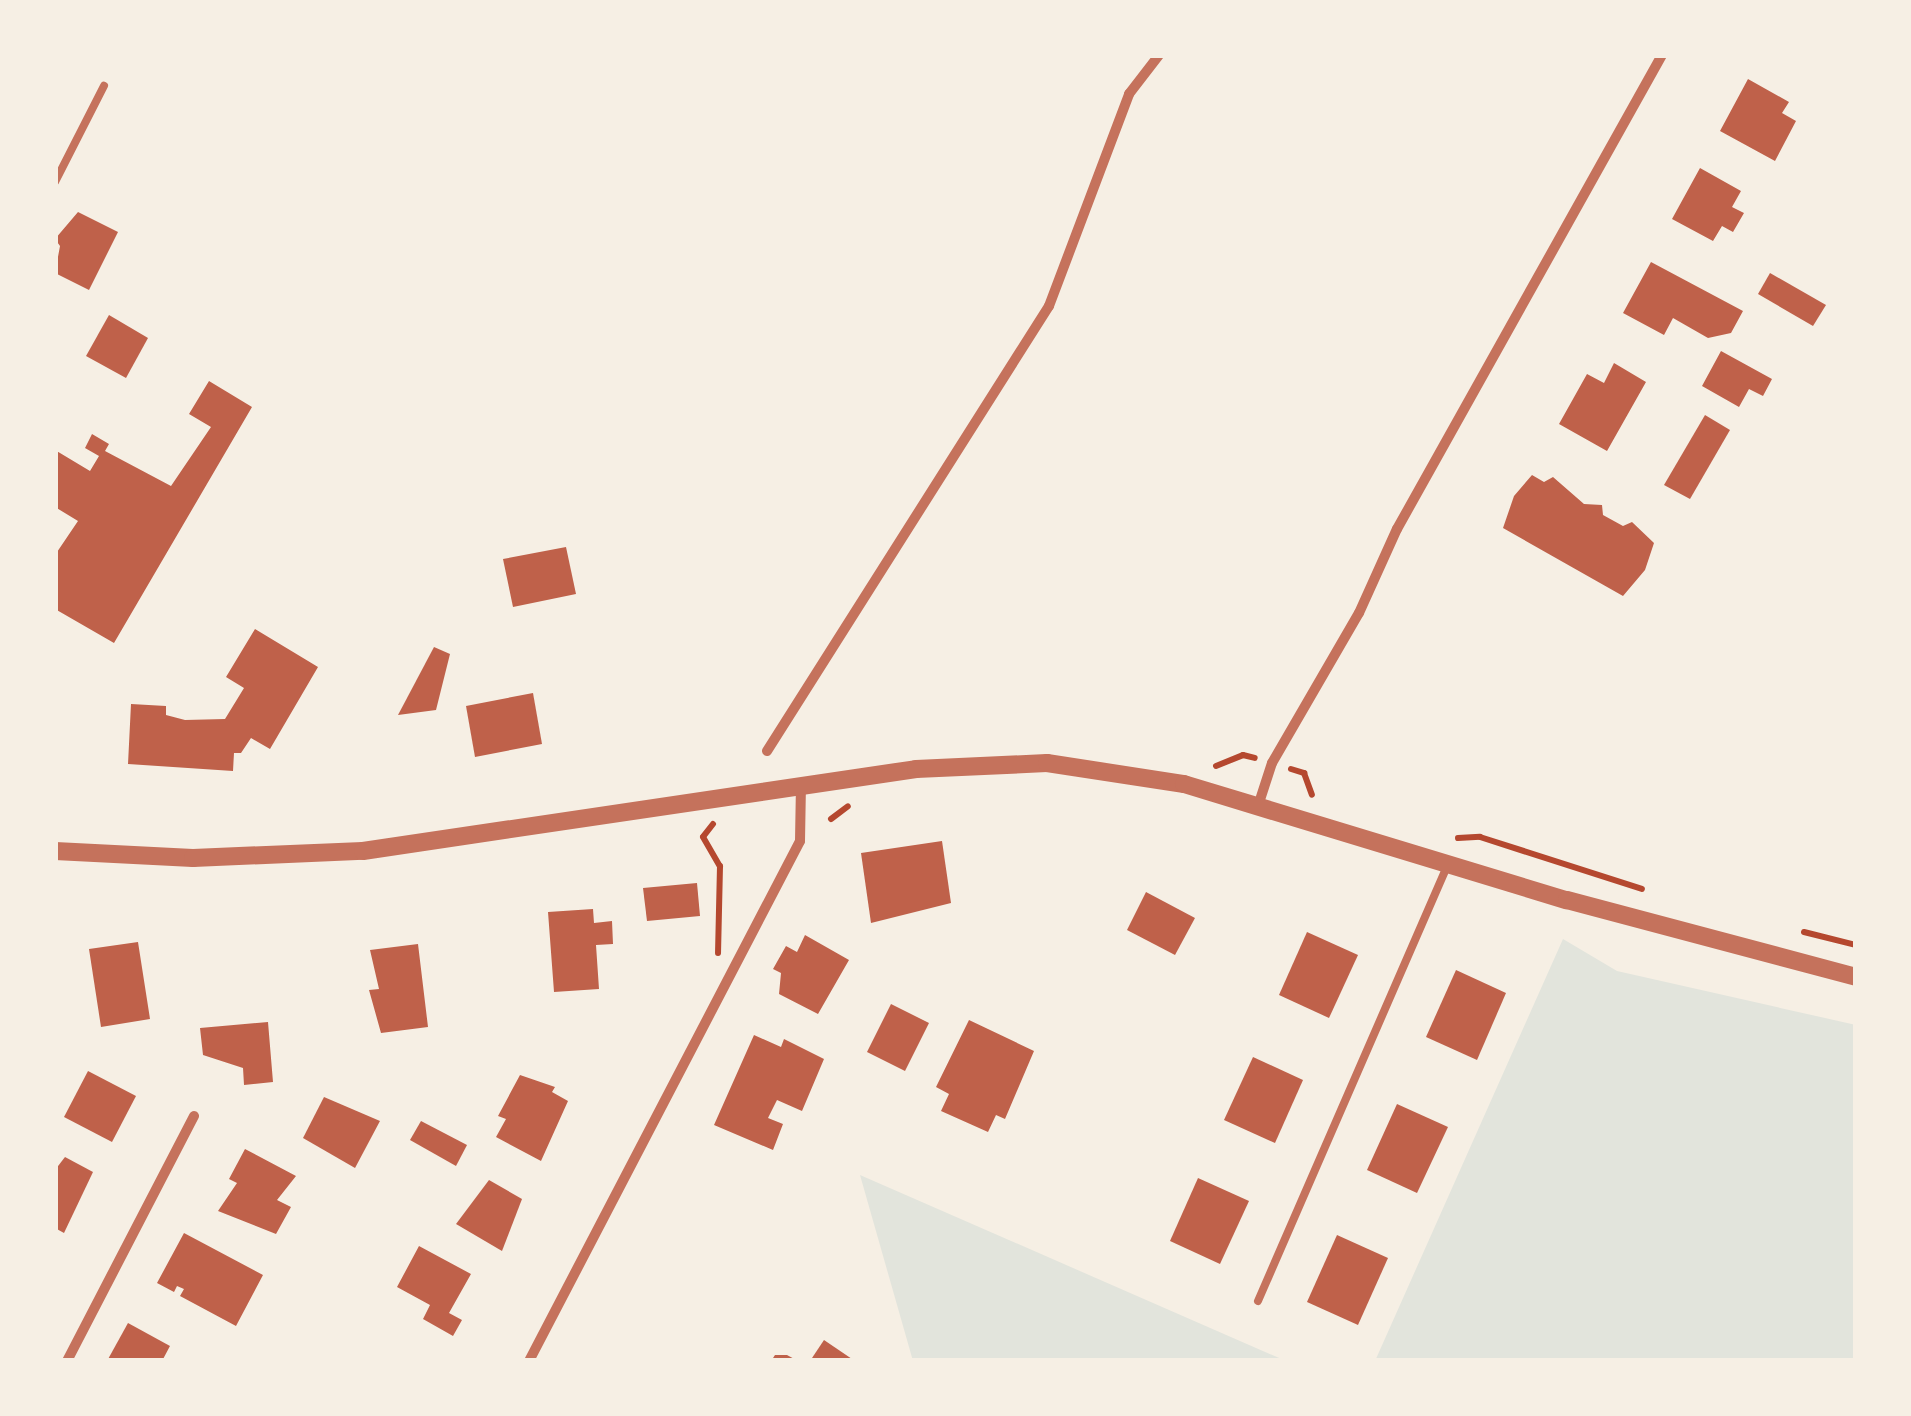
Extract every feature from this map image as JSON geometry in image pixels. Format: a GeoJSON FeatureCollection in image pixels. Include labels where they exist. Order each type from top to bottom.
{"type":"FeatureCollection","features":[{"type":"Feature","properties":{"kind":"street"},"geometry":{"type":"LineString","coordinates":[[766,750],[1050,306],[1130,94],[1159,55]]}},
{"type":"Feature","properties":{"kind":"street"},"geometry":{"type":"LineString","coordinates":[[1258,806],[1272,763],[1662,55]]}},
{"type":"Feature","properties":{"kind":"street"},"geometry":{"type":"LineString","coordinates":[[55,851],[194,858],[363,851],[961,764],[1046,762],[1146,775],[1856,977]]}},
{"type":"Feature","properties":{"kind":"street"},"geometry":{"type":"LineString","coordinates":[[529,1361],[800,841],[801,785]]}},
{"type":"Feature","properties":{"kind":"street"},"geometry":{"type":"LineString","coordinates":[[66,1361],[194,1116]]}},
{"type":"Feature","properties":{"kind":"lane"},"geometry":{"type":"LineString","coordinates":[[55,182],[104,86]]}},
{"type":"Feature","properties":{"kind":"lane"},"geometry":{"type":"LineString","coordinates":[[1258,1300],[1448,863]]}},
{"type":"Feature","properties":{"kind":"path"},"geometry":{"type":"LineString","coordinates":[[1272,763],[1304,773],[1319,801]]}},
{"type":"Feature","properties":{"kind":"path"},"geometry":{"type":"LineString","coordinates":[[832,820],[857,801]]}},
{"type":"Feature","properties":{"kind":"path"},"geometry":{"type":"LineString","coordinates":[[703,837],[720,866],[716,941],[725,984]]}},
{"type":"Feature","properties":{"kind":"path"},"geometry":{"type":"LineString","coordinates":[[1453,838],[1480,838],[1660,894]]}},
{"type":"Feature","properties":{"kind":"path"},"geometry":{"type":"LineString","coordinates":[[1791,930],[1856,945]]}},
{"type":"Feature","properties":{"kind":"shaded area"},"geometry":{"type":"Polygon","coordinates":[[[1563,939],[1617,971],[1856,1025],[1856,1361],[1375,1361],[1563,939]]]}},
{"type":"Feature","properties":{"kind":"shaded area"},"geometry":{"type":"Polygon","coordinates":[[[860,1175],[1286,1361],[913,1361],[860,1175]]]}},
{"type":"Feature","properties":{"kind":"building"},"geometry":{"type":"Polygon","coordinates":[[[1748,79],[1789,102],[1782,113],[1796,121],[1775,161],[1720,131],[1748,79]]]}},
{"type":"Feature","properties":{"kind":"building"},"geometry":{"type":"Polygon","coordinates":[[[1700,168],[1741,191],[1732,207],[1744,213],[1733,232],[1722,226],[1713,241],[1672,219],[1700,168]]]}},
{"type":"Feature","properties":{"kind":"building"},"geometry":{"type":"Polygon","coordinates":[[[78,212],[118,232],[89,290],[55,273],[60,246],[55,239],[78,212]]]}},
{"type":"Feature","properties":{"kind":"building"},"geometry":{"type":"Polygon","coordinates":[[[1651,262],[1743,311],[1731,333],[1708,338],[1673,318],[1664,335],[1623,313],[1651,262]]]}},
{"type":"Feature","properties":{"kind":"building"},"geometry":{"type":"Polygon","coordinates":[[[1770,273],[1826,305],[1813,326],[1758,294],[1770,273]]]}},
{"type":"Feature","properties":{"kind":"building"},"geometry":{"type":"Polygon","coordinates":[[[109,315],[148,338],[126,378],[86,356],[109,315]]]}},
{"type":"Feature","properties":{"kind":"building"},"geometry":{"type":"Polygon","coordinates":[[[1721,351],[1772,379],[1763,396],[1749,389],[1739,407],[1702,386],[1721,351]]]}},
{"type":"Feature","properties":{"kind":"building"},"geometry":{"type":"Polygon","coordinates":[[[1614,363],[1646,382],[1607,451],[1559,424],[1587,374],[1604,383],[1614,363]]]}},
{"type":"Feature","properties":{"kind":"building"},"geometry":{"type":"Polygon","coordinates":[[[209,381],[252,407],[114,643],[55,609],[55,555],[78,521],[55,507],[55,450],[90,471],[99,456],[85,448],[92,434],[109,444],[105,451],[171,486],[211,427],[189,414],[209,381]]]}},
{"type":"Feature","properties":{"kind":"building"},"geometry":{"type":"Polygon","coordinates":[[[1705,415],[1730,430],[1690,499],[1664,485],[1705,415]]]}},
{"type":"Feature","properties":{"kind":"building"},"geometry":{"type":"Polygon","coordinates":[[[1532,475],[1544,482],[1553,477],[1584,504],[1602,505],[1603,515],[1623,526],[1632,522],[1654,543],[1645,570],[1623,596],[1503,528],[1514,496],[1532,475]]]}},
{"type":"Feature","properties":{"kind":"building"},"geometry":{"type":"Polygon","coordinates":[[[566,547],[576,594],[513,607],[503,559],[566,547]]]}},
{"type":"Feature","properties":{"kind":"building"},"geometry":{"type":"Polygon","coordinates":[[[255,629],[318,667],[270,749],[251,738],[241,753],[234,753],[233,771],[128,764],[131,704],[166,706],[166,715],[185,720],[225,719],[244,688],[226,677],[255,629]]]}},
{"type":"Feature","properties":{"kind":"building"},"geometry":{"type":"Polygon","coordinates":[[[434,647],[450,654],[436,710],[398,715],[434,647]]]}},
{"type":"Feature","properties":{"kind":"building"},"geometry":{"type":"Polygon","coordinates":[[[533,693],[542,744],[475,757],[466,706],[533,693]]]}},
{"type":"Feature","properties":{"kind":"building"},"geometry":{"type":"Polygon","coordinates":[[[942,841],[951,903],[871,923],[861,853],[942,841]]]}},
{"type":"Feature","properties":{"kind":"building"},"geometry":{"type":"Polygon","coordinates":[[[697,883],[700,916],[647,921],[643,888],[697,883]]]}},
{"type":"Feature","properties":{"kind":"building"},"geometry":{"type":"Polygon","coordinates":[[[1146,892],[1195,918],[1175,955],[1127,930],[1146,892]]]}},
{"type":"Feature","properties":{"kind":"building"},"geometry":{"type":"Polygon","coordinates":[[[593,909],[594,923],[612,921],[613,944],[596,945],[599,989],[554,992],[548,912],[593,909]]]}},
{"type":"Feature","properties":{"kind":"building"},"geometry":{"type":"Polygon","coordinates":[[[1307,932],[1358,955],[1329,1018],[1279,995],[1307,932]]]}},
{"type":"Feature","properties":{"kind":"building"},"geometry":{"type":"Polygon","coordinates":[[[805,935],[849,960],[818,1014],[779,994],[781,973],[773,969],[786,946],[797,952],[805,935]]]}},
{"type":"Feature","properties":{"kind":"building"},"geometry":{"type":"Polygon","coordinates":[[[138,942],[150,1019],[101,1027],[89,949],[138,942]]]}},
{"type":"Feature","properties":{"kind":"building"},"geometry":{"type":"Polygon","coordinates":[[[418,944],[428,1027],[381,1033],[369,990],[379,989],[370,950],[418,944]]]}},
{"type":"Feature","properties":{"kind":"building"},"geometry":{"type":"Polygon","coordinates":[[[1456,970],[1506,993],[1477,1060],[1426,1037],[1456,970]]]}},
{"type":"Feature","properties":{"kind":"building"},"geometry":{"type":"Polygon","coordinates":[[[891,1004],[929,1023],[905,1071],[867,1052],[891,1004]]]}},
{"type":"Feature","properties":{"kind":"building"},"geometry":{"type":"Polygon","coordinates":[[[969,1020],[1034,1051],[1005,1119],[996,1115],[988,1132],[941,1111],[949,1094],[936,1087],[969,1020]]]}},
{"type":"Feature","properties":{"kind":"building"},"geometry":{"type":"Polygon","coordinates":[[[268,1022],[273,1082],[244,1085],[243,1068],[203,1055],[200,1028],[268,1022]]]}},
{"type":"Feature","properties":{"kind":"building"},"geometry":{"type":"Polygon","coordinates":[[[754,1035],[781,1047],[784,1039],[824,1059],[802,1111],[777,1100],[768,1118],[783,1124],[773,1150],[714,1125],[754,1035]]]}},
{"type":"Feature","properties":{"kind":"building"},"geometry":{"type":"Polygon","coordinates":[[[1253,1057],[1303,1080],[1275,1143],[1224,1120],[1253,1057]]]}},
{"type":"Feature","properties":{"kind":"building"},"geometry":{"type":"Polygon","coordinates":[[[88,1071],[136,1096],[112,1142],[64,1117],[88,1071]]]}},
{"type":"Feature","properties":{"kind":"building"},"geometry":{"type":"Polygon","coordinates":[[[520,1075],[555,1087],[552,1092],[568,1101],[541,1161],[496,1137],[506,1119],[498,1116],[520,1075]]]}},
{"type":"Feature","properties":{"kind":"building"},"geometry":{"type":"Polygon","coordinates":[[[324,1097],[380,1121],[355,1168],[303,1138],[324,1097]]]}},
{"type":"Feature","properties":{"kind":"building"},"geometry":{"type":"Polygon","coordinates":[[[1397,1104],[1448,1127],[1417,1193],[1367,1170],[1397,1104]]]}},
{"type":"Feature","properties":{"kind":"building"},"geometry":{"type":"Polygon","coordinates":[[[421,1121],[467,1145],[456,1166],[410,1140],[421,1121]]]}},
{"type":"Feature","properties":{"kind":"building"},"geometry":{"type":"Polygon","coordinates":[[[245,1149],[296,1176],[277,1200],[291,1207],[276,1234],[218,1211],[237,1183],[229,1179],[245,1149]]]}},
{"type":"Feature","properties":{"kind":"building"},"geometry":{"type":"Polygon","coordinates":[[[65,1157],[93,1172],[64,1233],[55,1228],[55,1170],[65,1157]]]}},
{"type":"Feature","properties":{"kind":"building"},"geometry":{"type":"Polygon","coordinates":[[[1198,1178],[1249,1201],[1220,1264],[1170,1241],[1198,1178]]]}},
{"type":"Feature","properties":{"kind":"building"},"geometry":{"type":"Polygon","coordinates":[[[489,1180],[522,1199],[502,1251],[456,1224],[489,1180]]]}},
{"type":"Feature","properties":{"kind":"building"},"geometry":{"type":"Polygon","coordinates":[[[184,1233],[263,1275],[236,1326],[180,1296],[184,1289],[177,1286],[174,1292],[157,1283],[184,1233]]]}},
{"type":"Feature","properties":{"kind":"building"},"geometry":{"type":"Polygon","coordinates":[[[1337,1235],[1388,1258],[1358,1325],[1307,1302],[1337,1235]]]}},
{"type":"Feature","properties":{"kind":"building"},"geometry":{"type":"Polygon","coordinates":[[[419,1246],[471,1274],[449,1313],[462,1320],[453,1336],[423,1319],[430,1305],[397,1287],[419,1246]]]}},
{"type":"Feature","properties":{"kind":"building"},"geometry":{"type":"Polygon","coordinates":[[[128,1323],[170,1346],[162,1361],[107,1361],[128,1323]]]}},
{"type":"Feature","properties":{"kind":"building"},"geometry":{"type":"Polygon","coordinates":[[[824,1340],[852,1359],[810,1361],[824,1340]]]}},
{"type":"Feature","properties":{"kind":"building"},"geometry":{"type":"Polygon","coordinates":[[[775,1355],[787,1355],[798,1361],[771,1361],[775,1355]]]}}]}
